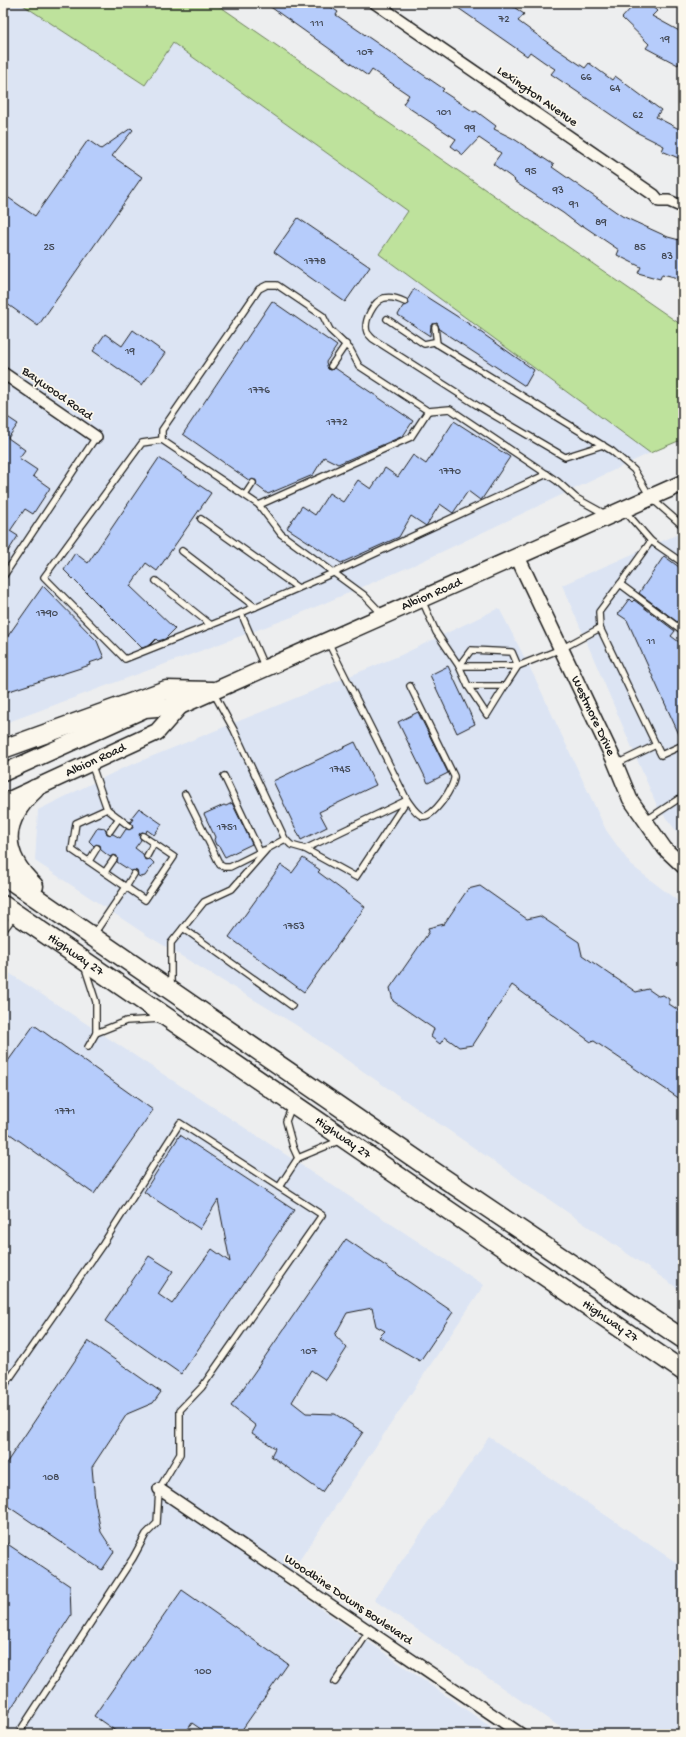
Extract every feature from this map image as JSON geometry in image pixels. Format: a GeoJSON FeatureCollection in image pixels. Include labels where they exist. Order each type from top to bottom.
{"type":"FeatureCollection","features":[{"type":"Feature","properties":{"kind":"main road","name":"Albion Road"},"geometry":{"type":"LineString","coordinates":[[3,773],[145,709],[180,706],[421,598],[682,484]]}},
{"type":"Feature","properties":{"kind":"main road"},"geometry":{"type":"LineString","coordinates":[[3,749],[166,690],[212,691]]}},
{"type":"Feature","properties":{"kind":"main road","name":"Albion Road"},"geometry":{"type":"LineString","coordinates":[[3,803],[157,732],[180,706]]}},
{"type":"Feature","properties":{"kind":"main road"},"geometry":{"type":"LineString","coordinates":[[35,789],[22,802],[14,814],[8,830],[7,840],[9,853],[14,865],[22,876],[37,889],[45,904]]}},
{"type":"Feature","properties":{"kind":"main road","name":"Highway 27"},"geometry":{"type":"LineString","coordinates":[[3,875],[436,1173],[683,1339]]}},
{"type":"Feature","properties":{"kind":"main road","name":"Highway 27"},"geometry":{"type":"LineString","coordinates":[[9,910],[683,1372]]}},
{"type":"Feature","properties":{"kind":"street","name":"Lexington Avenue"},"geometry":{"type":"LineString","coordinates":[[376,3],[654,194],[659,201],[670,201],[683,207]]}},
{"type":"Feature","properties":{"kind":"street","name":"Baywood Road"},"geometry":{"type":"LineString","coordinates":[[3,374],[96,437]]}},
{"type":"Feature","properties":{"kind":"street","name":"Westmore Drive"},"geometry":{"type":"LineString","coordinates":[[517,556],[616,764],[630,799],[665,849],[683,866]]}},
{"type":"Feature","properties":{"kind":"street","name":"Woodbine Downs Boulevard"},"geometry":{"type":"LineString","coordinates":[[159,1489],[521,1734]]}},
{"type":"Feature","properties":{"kind":"lane"},"geometry":{"type":"LineString","coordinates":[[162,440],[162,430],[259,289],[267,285],[277,285],[323,316],[330,330],[350,348],[359,366],[428,411],[450,409],[547,474],[576,498],[609,516]]}},
{"type":"Feature","properties":{"kind":"lane"},"geometry":{"type":"LineString","coordinates":[[405,302],[395,298],[383,298],[374,306],[366,324],[367,332],[373,339],[478,406],[565,457],[603,445]]}},
{"type":"Feature","properties":{"kind":"lane"},"geometry":{"type":"LineString","coordinates":[[387,319],[424,344],[434,342],[612,451],[634,470],[651,498],[683,526]]}},
{"type":"Feature","properties":{"kind":"lane"},"geometry":{"type":"LineString","coordinates":[[435,328],[437,344]]}},
{"type":"Feature","properties":{"kind":"lane"},"geometry":{"type":"LineString","coordinates":[[332,366],[346,344]]}},
{"type":"Feature","properties":{"kind":"lane"},"geometry":{"type":"LineString","coordinates":[[259,505],[411,437],[428,411]]}},
{"type":"Feature","properties":{"kind":"lane"},"geometry":{"type":"LineString","coordinates":[[3,577],[96,437]]}},
{"type":"Feature","properties":{"kind":"lane"},"geometry":{"type":"LineString","coordinates":[[384,615],[364,594],[333,573],[281,534],[259,505],[162,440],[142,444],[44,577],[125,659],[255,608],[333,573],[547,474]]}},
{"type":"Feature","properties":{"kind":"lane"},"geometry":{"type":"LineString","coordinates":[[245,495],[253,483]]}},
{"type":"Feature","properties":{"kind":"lane"},"geometry":{"type":"LineString","coordinates":[[624,510],[651,541],[683,563]]}},
{"type":"Feature","properties":{"kind":"lane"},"geometry":{"type":"LineString","coordinates":[[201,519],[298,588]]}},
{"type":"Feature","properties":{"kind":"lane"},"geometry":{"type":"LineString","coordinates":[[651,541],[599,612],[600,628],[661,756],[683,745]]}},
{"type":"Feature","properties":{"kind":"lane"},"geometry":{"type":"LineString","coordinates":[[182,551],[255,608]]}},
{"type":"Feature","properties":{"kind":"lane"},"geometry":{"type":"LineString","coordinates":[[156,580],[211,626]]}},
{"type":"Feature","properties":{"kind":"lane"},"geometry":{"type":"LineString","coordinates":[[620,584],[683,631]]}},
{"type":"Feature","properties":{"kind":"lane"},"geometry":{"type":"LineString","coordinates":[[421,598],[436,632],[459,666],[468,686],[487,715],[518,666]]}},
{"type":"Feature","properties":{"kind":"lane"},"geometry":{"type":"LineString","coordinates":[[241,613],[265,667]]}},
{"type":"Feature","properties":{"kind":"lane"},"geometry":{"type":"LineString","coordinates":[[459,666],[518,666],[561,649],[600,628]]}},
{"type":"Feature","properties":{"kind":"lane"},"geometry":{"type":"LineString","coordinates":[[327,640],[407,800],[422,816],[427,816],[434,812],[455,780],[410,686]]}},
{"type":"Feature","properties":{"kind":"lane"},"geometry":{"type":"LineString","coordinates":[[459,666],[471,650],[512,652],[518,666]]}},
{"type":"Feature","properties":{"kind":"lane"},"geometry":{"type":"LineString","coordinates":[[468,686],[505,686]]}},
{"type":"Feature","properties":{"kind":"lane"},"geometry":{"type":"LineString","coordinates":[[212,691],[234,730],[285,839],[291,845],[305,849],[356,877],[407,800]]}},
{"type":"Feature","properties":{"kind":"lane"},"geometry":{"type":"LineString","coordinates":[[616,764],[656,745]]}},
{"type":"Feature","properties":{"kind":"lane"},"geometry":{"type":"LineString","coordinates":[[91,762],[107,809],[129,826]]}},
{"type":"Feature","properties":{"kind":"lane"},"geometry":{"type":"LineString","coordinates":[[224,776],[260,852]]}},
{"type":"Feature","properties":{"kind":"lane"},"geometry":{"type":"LineString","coordinates":[[185,794],[220,865],[224,868],[230,867],[285,839]]}},
{"type":"Feature","properties":{"kind":"lane"},"geometry":{"type":"LineString","coordinates":[[645,821],[683,796]]}},
{"type":"Feature","properties":{"kind":"lane"},"geometry":{"type":"LineString","coordinates":[[305,849],[407,800]]}},
{"type":"Feature","properties":{"kind":"lane"},"geometry":{"type":"LineString","coordinates":[[107,809],[76,823],[72,850],[145,900],[174,857],[144,836]]}},
{"type":"Feature","properties":{"kind":"lane"},"geometry":{"type":"LineString","coordinates":[[110,831],[119,818]]}},
{"type":"Feature","properties":{"kind":"lane"},"geometry":{"type":"LineString","coordinates":[[147,856],[154,844]]}},
{"type":"Feature","properties":{"kind":"lane"},"geometry":{"type":"LineString","coordinates":[[89,861],[98,848]]}},
{"type":"Feature","properties":{"kind":"lane"},"geometry":{"type":"LineString","coordinates":[[171,990],[172,943],[204,902],[232,890],[267,849]]}},
{"type":"Feature","properties":{"kind":"lane"},"geometry":{"type":"LineString","coordinates":[[105,872],[114,860]]}},
{"type":"Feature","properties":{"kind":"lane"},"geometry":{"type":"LineString","coordinates":[[92,936],[134,874]]}},
{"type":"Feature","properties":{"kind":"lane"},"geometry":{"type":"LineString","coordinates":[[3,931],[9,910]]}},
{"type":"Feature","properties":{"kind":"lane"},"geometry":{"type":"LineString","coordinates":[[183,928],[292,1006]]}},
{"type":"Feature","properties":{"kind":"lane"},"geometry":{"type":"LineString","coordinates":[[82,960],[96,1002],[96,1033],[88,1047]]}},
{"type":"Feature","properties":{"kind":"lane"},"geometry":{"type":"LineString","coordinates":[[96,1033],[126,1021],[167,1018]]}},
{"type":"Feature","properties":{"kind":"lane"},"geometry":{"type":"LineString","coordinates":[[293,1104],[286,1121],[293,1147],[298,1158]]}},
{"type":"Feature","properties":{"kind":"lane"},"geometry":{"type":"LineString","coordinates":[[3,1388],[103,1244],[180,1123],[322,1215],[202,1387],[180,1410],[180,1454],[159,1489],[157,1523],[146,1534],[133,1558],[18,1734]]}},
{"type":"Feature","properties":{"kind":"lane"},"geometry":{"type":"LineString","coordinates":[[279,1187],[298,1158],[324,1149],[344,1139]]}},
{"type":"Feature","properties":{"kind":"lane"},"geometry":{"type":"LineString","coordinates":[[335,1682],[369,1631]]}},
{"type":"Feature","properties":{"kind":"shaded area"},"geometry":{"type":"Polygon","coordinates":[[[3,3],[20,3],[144,85],[173,43],[408,211],[379,254],[650,453],[416,564],[292,617],[3,724],[3,3]]]}},
{"type":"Feature","properties":{"kind":"shaded area"},"geometry":{"type":"Polygon","coordinates":[[[683,532],[683,839],[658,808],[562,585],[683,532]]]}},
{"type":"Feature","properties":{"kind":"shaded area"},"geometry":{"type":"Polygon","coordinates":[[[499,608],[535,678],[606,830],[631,865],[683,905],[683,1292],[296,1025],[148,936],[35,861],[38,810],[121,769],[401,655],[499,608]]]}},
{"type":"Feature","properties":{"kind":"shaded area"},"geometry":{"type":"Polygon","coordinates":[[[3,969],[484,1285],[284,1583],[501,1734],[3,1734],[3,969]]]}},
{"type":"Feature","properties":{"kind":"shaded area"},"geometry":{"type":"Polygon","coordinates":[[[489,1437],[683,1567],[683,1734],[570,1734],[374,1600],[489,1437]]]}},
{"type":"Feature","properties":{"kind":"green space"},"geometry":{"type":"Polygon","coordinates":[[[20,3],[215,3],[683,326],[683,439],[650,453],[379,254],[408,211],[173,43],[145,85],[20,3]]]}},
{"type":"Feature","properties":{"kind":"building"},"geometry":{"type":"Polygon","coordinates":[[[265,3],[325,3],[338,12],[336,15],[444,89],[442,91],[474,112],[476,111],[496,126],[494,129],[514,139],[554,165],[552,167],[622,216],[668,237],[683,241],[683,279],[662,274],[660,279],[638,273],[641,267],[617,255],[619,250],[582,225],[581,227],[563,213],[518,184],[514,181],[515,180],[493,164],[501,153],[479,138],[463,155],[451,146],[456,139],[403,104],[409,95],[372,70],[368,76],[265,3]]]}},
{"type":"Feature","properties":{"kind":"building"},"geometry":{"type":"Polygon","coordinates":[[[451,3],[508,3],[524,14],[518,21],[555,48],[585,68],[589,63],[612,80],[615,76],[661,110],[656,117],[683,131],[683,160],[662,151],[664,146],[638,133],[551,74],[555,69],[530,52],[527,56],[451,3]]]}},
{"type":"Feature","properties":{"kind":"building"},"geometry":{"type":"Polygon","coordinates":[[[626,3],[648,3],[657,11],[652,16],[683,33],[683,55],[678,65],[646,48],[649,44],[622,18],[631,8],[626,3]]]}},
{"type":"Feature","properties":{"kind":"building"},"geometry":{"type":"Polygon","coordinates":[[[131,128],[133,130],[112,156],[142,177],[38,326],[3,301],[3,194],[35,216],[88,140],[101,149],[131,128]]]}},
{"type":"Feature","properties":{"kind":"building"},"geometry":{"type":"Polygon","coordinates":[[[298,218],[370,267],[345,302],[274,252],[298,218]]]}},
{"type":"Feature","properties":{"kind":"building"},"geometry":{"type":"Polygon","coordinates":[[[414,289],[469,324],[534,370],[525,386],[440,330],[437,323],[431,325],[430,336],[398,315],[403,306],[409,304],[408,299],[414,289]]]}},
{"type":"Feature","properties":{"kind":"building"},"geometry":{"type":"Polygon","coordinates":[[[272,301],[337,346],[326,362],[328,369],[331,370],[335,368],[413,421],[403,436],[338,464],[324,457],[313,475],[268,494],[256,485],[256,480],[250,481],[183,434],[272,301]]]}},
{"type":"Feature","properties":{"kind":"building"},"geometry":{"type":"Polygon","coordinates":[[[133,330],[165,353],[142,385],[93,351],[105,334],[122,346],[133,330]]]}},
{"type":"Feature","properties":{"kind":"building"},"geometry":{"type":"Polygon","coordinates":[[[3,414],[18,424],[8,438],[25,450],[19,458],[37,470],[33,476],[50,488],[33,514],[25,509],[10,531],[18,536],[3,559],[3,414]]]}},
{"type":"Feature","properties":{"kind":"building"},"geometry":{"type":"Polygon","coordinates":[[[454,421],[510,457],[482,499],[480,500],[468,491],[453,513],[440,504],[426,526],[411,516],[399,537],[341,563],[287,528],[302,506],[315,515],[329,493],[343,502],[358,480],[371,489],[385,468],[398,477],[413,455],[426,464],[454,421]]]}},
{"type":"Feature","properties":{"kind":"building"},"geometry":{"type":"Polygon","coordinates":[[[159,458],[211,493],[157,571],[146,563],[130,586],[175,629],[165,639],[158,641],[156,639],[150,645],[142,648],[64,570],[75,553],[88,563],[159,458]]]}},
{"type":"Feature","properties":{"kind":"building"},"geometry":{"type":"Polygon","coordinates":[[[664,556],[683,570],[683,620],[680,624],[639,593],[664,556]]]}},
{"type":"Feature","properties":{"kind":"building"},"geometry":{"type":"Polygon","coordinates":[[[43,586],[97,641],[104,658],[89,663],[90,665],[3,693],[3,643],[43,586]]]}},
{"type":"Feature","properties":{"kind":"building"},"geometry":{"type":"Polygon","coordinates":[[[629,599],[632,602],[634,600],[675,631],[671,636],[683,645],[683,741],[627,620],[618,614],[629,599]]]}},
{"type":"Feature","properties":{"kind":"building"},"geometry":{"type":"Polygon","coordinates":[[[448,666],[475,724],[457,733],[430,675],[448,666]]]}},
{"type":"Feature","properties":{"kind":"building"},"geometry":{"type":"Polygon","coordinates":[[[418,712],[448,773],[428,783],[398,722],[418,712]]]}},
{"type":"Feature","properties":{"kind":"building"},"geometry":{"type":"Polygon","coordinates":[[[355,742],[376,785],[319,812],[327,827],[301,840],[273,781],[355,742]]]}},
{"type":"Feature","properties":{"kind":"building"},"geometry":{"type":"Polygon","coordinates":[[[232,803],[252,844],[225,857],[219,846],[216,845],[214,840],[215,837],[204,814],[232,803]]]}},
{"type":"Feature","properties":{"kind":"building"},"geometry":{"type":"Polygon","coordinates":[[[139,808],[162,824],[154,835],[147,830],[146,833],[142,832],[139,834],[141,840],[135,848],[143,854],[145,860],[150,859],[154,863],[145,876],[141,877],[138,876],[137,871],[131,871],[117,862],[117,856],[113,855],[110,857],[101,850],[100,845],[94,846],[89,841],[98,827],[105,828],[107,834],[113,834],[120,838],[126,829],[133,828],[131,822],[133,819],[131,818],[139,808]]]}},
{"type":"Feature","properties":{"kind":"building"},"geometry":{"type":"Polygon","coordinates":[[[303,858],[320,870],[318,872],[365,907],[304,992],[229,937],[281,865],[292,873],[303,858]]]}},
{"type":"Feature","properties":{"kind":"building"},"geometry":{"type":"Polygon","coordinates":[[[480,886],[527,919],[540,916],[579,942],[582,955],[636,992],[648,989],[658,996],[663,995],[669,999],[669,1004],[683,1013],[683,1101],[594,1041],[591,1042],[512,985],[473,1045],[459,1047],[445,1037],[440,1044],[431,1037],[434,1029],[393,1001],[390,988],[429,932],[428,928],[444,924],[468,889],[480,886]]]}},
{"type":"Feature","properties":{"kind":"building"},"geometry":{"type":"Polygon","coordinates":[[[34,1025],[153,1110],[94,1194],[3,1129],[3,1068],[34,1025]]]}},
{"type":"Feature","properties":{"kind":"building"},"geometry":{"type":"Polygon","coordinates":[[[180,1135],[294,1210],[181,1374],[105,1321],[149,1256],[173,1271],[158,1294],[172,1304],[212,1249],[230,1262],[218,1200],[200,1229],[144,1192],[180,1135]]]}},
{"type":"Feature","properties":{"kind":"building"},"geometry":{"type":"Polygon","coordinates":[[[346,1239],[453,1312],[420,1361],[379,1337],[385,1331],[376,1326],[372,1308],[347,1313],[335,1335],[347,1348],[326,1380],[311,1370],[292,1402],[306,1413],[335,1414],[363,1432],[322,1492],[271,1456],[275,1448],[252,1433],[256,1426],[231,1406],[346,1239]]]}},
{"type":"Feature","properties":{"kind":"building"},"geometry":{"type":"Polygon","coordinates":[[[88,1341],[161,1392],[153,1403],[127,1414],[92,1467],[95,1501],[101,1532],[114,1552],[102,1570],[3,1503],[3,1468],[88,1341]]]}},
{"type":"Feature","properties":{"kind":"building"},"geometry":{"type":"Polygon","coordinates":[[[3,1541],[70,1586],[71,1615],[3,1721],[3,1541]]]}},
{"type":"Feature","properties":{"kind":"building"},"geometry":{"type":"Polygon","coordinates":[[[182,1590],[288,1664],[239,1734],[208,1734],[192,1723],[185,1734],[120,1734],[94,1716],[182,1590]]]}}]}
